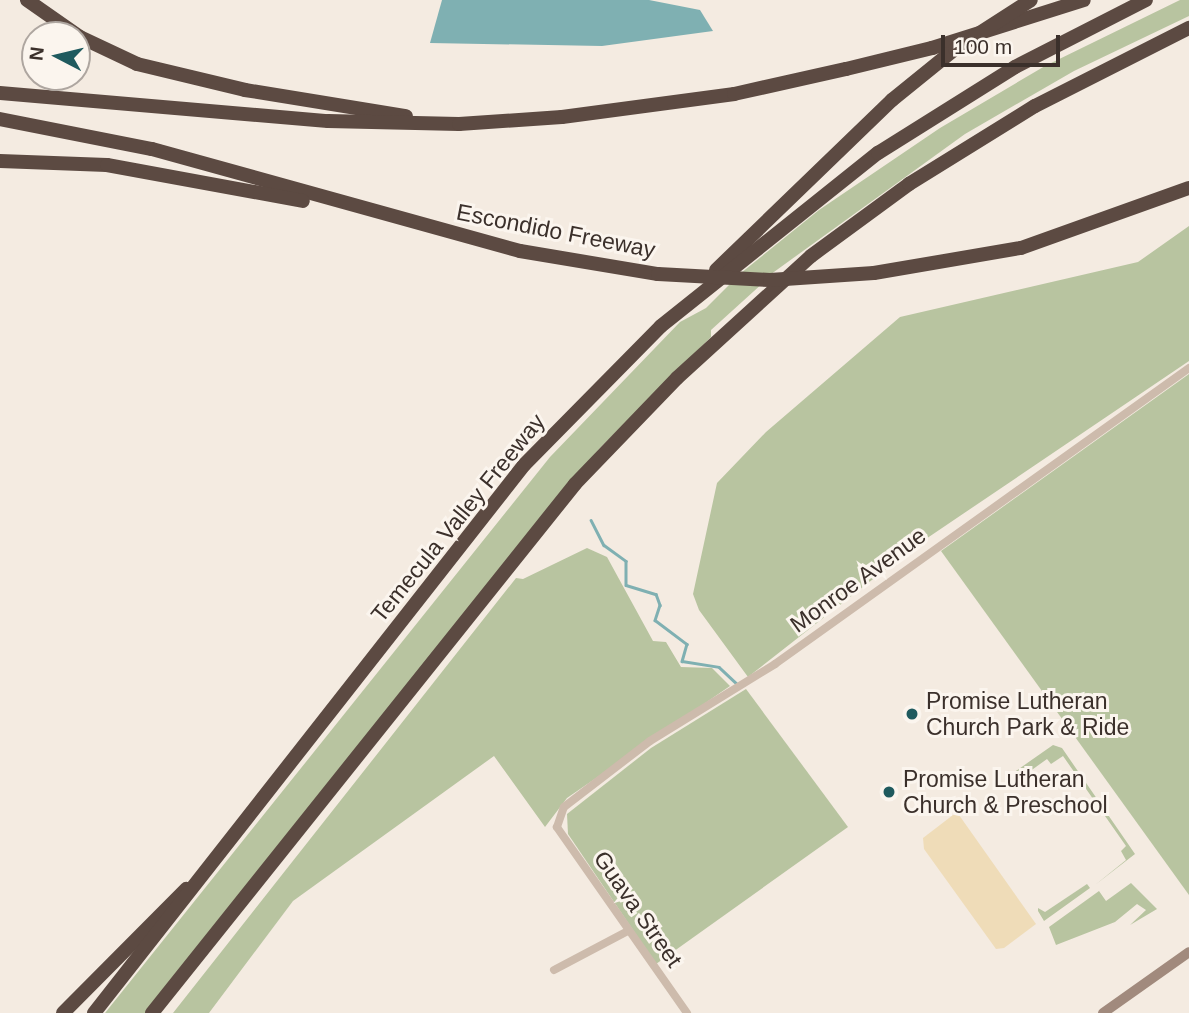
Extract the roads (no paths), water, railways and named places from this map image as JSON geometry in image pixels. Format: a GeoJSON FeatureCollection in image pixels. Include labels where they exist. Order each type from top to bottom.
{"type":"FeatureCollection","features":[{"type":"Feature","properties":{"kind":"highway"},"geometry":{"type":"LineString","coordinates":[[27,0],[80,37],[137,64],[245,90],[459,124]]}},
{"type":"Feature","properties":{"kind":"highway"},"geometry":{"type":"LineString","coordinates":[[661,326],[891,100],[955,49],[1031,0]]}},
{"type":"Feature","properties":{"kind":"highway","name":"Temecula Valley Freeway"},"geometry":{"type":"LineString","coordinates":[[94,1013],[202,880],[524,465],[661,326],[878,153],[1015,67],[1146,0]]}},
{"type":"Feature","properties":{"kind":"highway"},"geometry":{"type":"LineString","coordinates":[[0,93],[234,116],[459,124],[627,110],[734,94],[932,48],[1080,1]]}},
{"type":"Feature","properties":{"kind":"highway"},"geometry":{"type":"LineString","coordinates":[[152,1013],[575,484],[677,378],[811,256],[908,184],[1035,106],[1189,28]]}},
{"type":"Feature","properties":{"kind":"highway","name":"Escondido Freeway"},"geometry":{"type":"LineString","coordinates":[[0,119],[152,149],[419,226],[559,259],[658,274],[770,280],[873,273],[946,264],[1021,248],[1189,188]]}},
{"type":"Feature","properties":{"kind":"highway"},"geometry":{"type":"LineString","coordinates":[[0,161],[107,165],[177,174],[419,226]]}},
{"type":"Feature","properties":{"kind":"highway"},"geometry":{"type":"LineString","coordinates":[[63,1013],[182,891],[202,880]]}},
{"type":"Feature","properties":{"kind":"highway"},"geometry":{"type":"LineString","coordinates":[[158,1013],[205,946]]}},
{"type":"Feature","properties":{"kind":"street","name":"Monroe Avenue"},"geometry":{"type":"LineString","coordinates":[[557,827],[564,807],[650,741],[775,664],[1189,368]]}},
{"type":"Feature","properties":{"kind":"street","name":"Guava Street"},"geometry":{"type":"LineString","coordinates":[[557,827],[687,1013]]}},
{"type":"Feature","properties":{"kind":"street"},"geometry":{"type":"LineString","coordinates":[[554,970],[628,931]]}},
{"type":"Feature","properties":{"kind":"street"},"geometry":{"type":"LineString","coordinates":[[1103,1013],[1189,952]]}},
{"type":"Feature","properties":{"kind":"water"},"geometry":{"type":"Polygon","coordinates":[[[442,0],[649,0],[700,10],[713,31],[602,46],[430,43],[442,0]]]}},
{"type":"Feature","properties":{"kind":"waterway"},"geometry":{"type":"LineString","coordinates":[[591,520],[604,545],[626,561],[626,585],[656,594],[660,605],[655,620],[687,644],[682,661],[719,667],[737,684]]}},
{"type":"Feature","properties":{"kind":"place","name":"Promise Lutheran Church Park & Ride"},"geometry":{"type":"Point","coordinates":[912,714]}},
{"type":"Feature","properties":{"kind":"place","name":"Promise Lutheran Church & Preschool"},"geometry":{"type":"Point","coordinates":[889,792]}}]}
